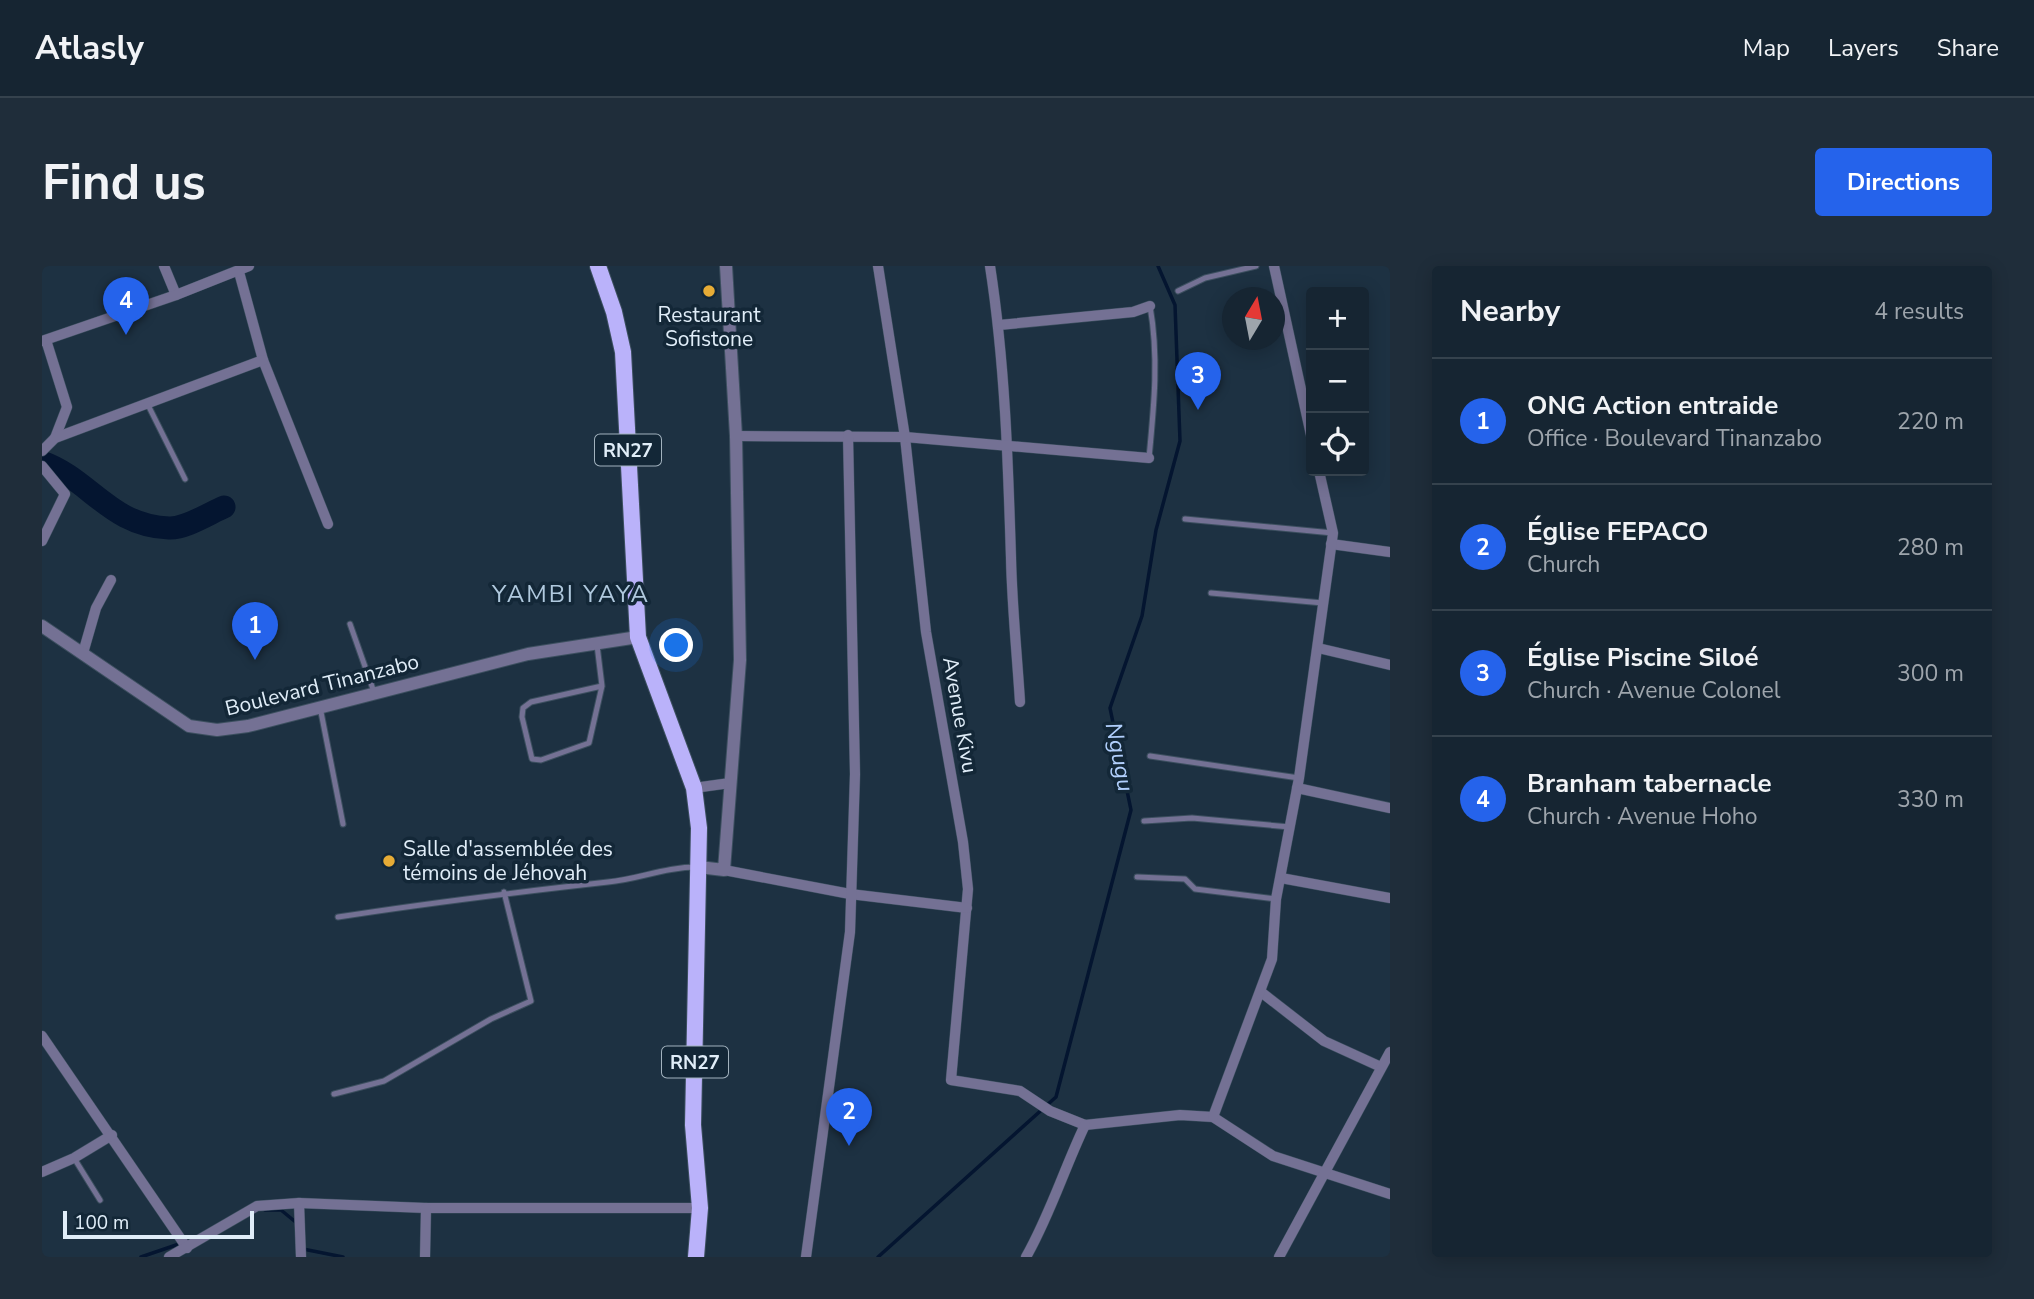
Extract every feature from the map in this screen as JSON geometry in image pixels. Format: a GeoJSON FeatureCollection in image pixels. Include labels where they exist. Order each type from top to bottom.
{"type":"FeatureCollection","features":[{"type":"Feature","properties":{"kind":"main road","name":"RN27"},"geometry":{"type":"LineString","coordinates":[[598,266],[614,312],[623,352],[638,637],[694,788],[699,867],[693,1125],[700,1208],[696,1257]]}},
{"type":"Feature","properties":{"kind":"street"},"geometry":{"type":"LineString","coordinates":[[164,266],[176,295]]}},
{"type":"Feature","properties":{"kind":"street"},"geometry":{"type":"LineString","coordinates":[[724,870],[740,660],[736,436],[726,266]]}},
{"type":"Feature","properties":{"kind":"street","name":"Avenue Kivu"},"geometry":{"type":"LineString","coordinates":[[878,266],[905,437],[917,570],[963,842],[967,908],[951,1080],[1020,1091],[1050,1111],[1085,1125]]}},
{"type":"Feature","properties":{"kind":"street"},"geometry":{"type":"LineString","coordinates":[[990,266],[999,325],[1008,444],[1011,559],[1020,702]]}},
{"type":"Feature","properties":{"kind":"street"},"geometry":{"type":"LineString","coordinates":[[1274,266],[1306,413]]}},
{"type":"Feature","properties":{"kind":"street"},"geometry":{"type":"LineString","coordinates":[[42,451],[55,438],[67,407],[44,341],[244,269],[263,360],[328,524]]}},
{"type":"Feature","properties":{"kind":"street"},"geometry":{"type":"LineString","coordinates":[[999,325],[1133,312],[1150,306]]}},
{"type":"Feature","properties":{"kind":"street"},"geometry":{"type":"LineString","coordinates":[[55,438],[263,360]]}},
{"type":"Feature","properties":{"kind":"street"},"geometry":{"type":"LineString","coordinates":[[806,1257],[850,932],[849,894],[855,775],[848,435]]}},
{"type":"Feature","properties":{"kind":"street"},"geometry":{"type":"LineString","coordinates":[[736,436],[905,437],[1149,458]]}},
{"type":"Feature","properties":{"kind":"street"},"geometry":{"type":"LineString","coordinates":[[42,466],[65,494],[42,541]]}},
{"type":"Feature","properties":{"kind":"street"},"geometry":{"type":"LineString","coordinates":[[1213,1117],[1272,959],[1276,899],[1298,783],[1333,533],[1320,476]]}},
{"type":"Feature","properties":{"kind":"street"},"geometry":{"type":"LineString","coordinates":[[1331,544],[1390,552]]}},
{"type":"Feature","properties":{"kind":"street"},"geometry":{"type":"LineString","coordinates":[[83,653],[96,608],[111,579]]}},
{"type":"Feature","properties":{"kind":"street","name":"Boulevard Tinanzabo"},"geometry":{"type":"LineString","coordinates":[[42,626],[189,726],[217,730],[528,654],[638,637]]}},
{"type":"Feature","properties":{"kind":"street"},"geometry":{"type":"LineString","coordinates":[[1318,648],[1390,665]]}},
{"type":"Feature","properties":{"kind":"street"},"geometry":{"type":"LineString","coordinates":[[694,788],[730,783]]}},
{"type":"Feature","properties":{"kind":"street"},"geometry":{"type":"LineString","coordinates":[[1298,783],[1390,808]]}},
{"type":"Feature","properties":{"kind":"street"},"geometry":{"type":"LineString","coordinates":[[699,867],[849,894],[967,908]]}},
{"type":"Feature","properties":{"kind":"street"},"geometry":{"type":"LineString","coordinates":[[1281,878],[1390,898]]}},
{"type":"Feature","properties":{"kind":"street"},"geometry":{"type":"LineString","coordinates":[[1261,992],[1324,1041],[1381,1067]]}},
{"type":"Feature","properties":{"kind":"street"},"geometry":{"type":"LineString","coordinates":[[42,1036],[184,1245]]}},
{"type":"Feature","properties":{"kind":"street"},"geometry":{"type":"LineString","coordinates":[[1279,1257],[1390,1052]]}},
{"type":"Feature","properties":{"kind":"street"},"geometry":{"type":"LineString","coordinates":[[1026,1257],[1045,1224],[1059,1181],[1085,1125],[1180,1115],[1213,1117],[1273,1156],[1390,1194]]}},
{"type":"Feature","properties":{"kind":"street"},"geometry":{"type":"LineString","coordinates":[[42,1172],[74,1158],[112,1136]]}},
{"type":"Feature","properties":{"kind":"street"},"geometry":{"type":"LineString","coordinates":[[169,1257],[184,1245],[257,1206],[299,1203],[426,1208],[700,1208]]}},
{"type":"Feature","properties":{"kind":"street"},"geometry":{"type":"LineString","coordinates":[[299,1203],[301,1257]]}},
{"type":"Feature","properties":{"kind":"street"},"geometry":{"type":"LineString","coordinates":[[425,1257],[426,1208]]}},
{"type":"Feature","properties":{"kind":"lane"},"geometry":{"type":"LineString","coordinates":[[1178,291],[1205,278],[1256,266]]}},
{"type":"Feature","properties":{"kind":"lane"},"geometry":{"type":"LineString","coordinates":[[1149,458],[1156,372],[1156,340],[1150,306]]}},
{"type":"Feature","properties":{"kind":"lane"},"geometry":{"type":"LineString","coordinates":[[148,405],[185,479]]}},
{"type":"Feature","properties":{"kind":"lane"},"geometry":{"type":"LineString","coordinates":[[1185,519],[1333,533]]}},
{"type":"Feature","properties":{"kind":"lane"},"geometry":{"type":"LineString","coordinates":[[1211,593],[1324,603]]}},
{"type":"Feature","properties":{"kind":"lane"},"geometry":{"type":"LineString","coordinates":[[350,624],[374,692]]}},
{"type":"Feature","properties":{"kind":"lane"},"geometry":{"type":"LineString","coordinates":[[597,644],[602,686],[589,743],[541,760],[532,759],[522,717],[523,708],[531,702],[602,686]]}},
{"type":"Feature","properties":{"kind":"lane"},"geometry":{"type":"LineString","coordinates":[[320,706],[343,824]]}},
{"type":"Feature","properties":{"kind":"lane"},"geometry":{"type":"LineString","coordinates":[[1150,756],[1298,783]]}},
{"type":"Feature","properties":{"kind":"lane"},"geometry":{"type":"LineString","coordinates":[[1144,821],[1192,818],[1290,827]]}},
{"type":"Feature","properties":{"kind":"lane"},"geometry":{"type":"LineString","coordinates":[[338,917],[504,892],[613,882],[671,867],[699,867]]}},
{"type":"Feature","properties":{"kind":"lane"},"geometry":{"type":"LineString","coordinates":[[1137,877],[1185,880],[1195,889],[1276,899]]}},
{"type":"Feature","properties":{"kind":"lane"},"geometry":{"type":"LineString","coordinates":[[334,1094],[384,1081],[491,1019],[531,1002],[504,892]]}},
{"type":"Feature","properties":{"kind":"lane"},"geometry":{"type":"LineString","coordinates":[[74,1158],[100,1200]]}},
{"type":"Feature","properties":{"kind":"waterway","name":"Ngugu"},"geometry":{"type":"LineString","coordinates":[[878,1257],[1056,1097],[1131,810],[1110,708],[1142,616],[1156,530],[1180,441],[1175,305],[1158,266]]}},
{"type":"Feature","properties":{"kind":"waterway"},"geometry":{"type":"LineString","coordinates":[[42,462],[74,479],[116,511],[149,525],[175,528],[224,507]]}},
{"type":"Feature","properties":{"kind":"waterway"},"geometry":{"type":"LineString","coordinates":[[265,1210],[281,1210],[298,1224]]}},
{"type":"Feature","properties":{"kind":"waterway"},"geometry":{"type":"LineString","coordinates":[[141,1257],[182,1243]]}},
{"type":"Feature","properties":{"kind":"waterway"},"geometry":{"type":"LineString","coordinates":[[303,1249],[343,1257]]}},
{"type":"Feature","properties":{"kind":"place","name":"Restaurant Sofistone"},"geometry":{"type":"Point","coordinates":[709,291]}},
{"type":"Feature","properties":{"kind":"place","name":"Branham tabernacle"},"geometry":{"type":"Point","coordinates":[126,335]}},
{"type":"Feature","properties":{"kind":"place","name":"Église Piscine Siloé"},"geometry":{"type":"Point","coordinates":[1198,410]}},
{"type":"Feature","properties":{"kind":"place","name":"ONG Action entraide"},"geometry":{"type":"Point","coordinates":[255,660]}},
{"type":"Feature","properties":{"kind":"place","name":"Salle d'assemblée des témoins de Jéhovah"},"geometry":{"type":"Point","coordinates":[389,861]}},
{"type":"Feature","properties":{"kind":"place","name":"Église FEPACO"},"geometry":{"type":"Point","coordinates":[849,1146]}},
{"type":"Feature","properties":{"kind":"district","name":"YAMBI YAYA"},"geometry":{"type":"Point","coordinates":[571,594]}}]}
